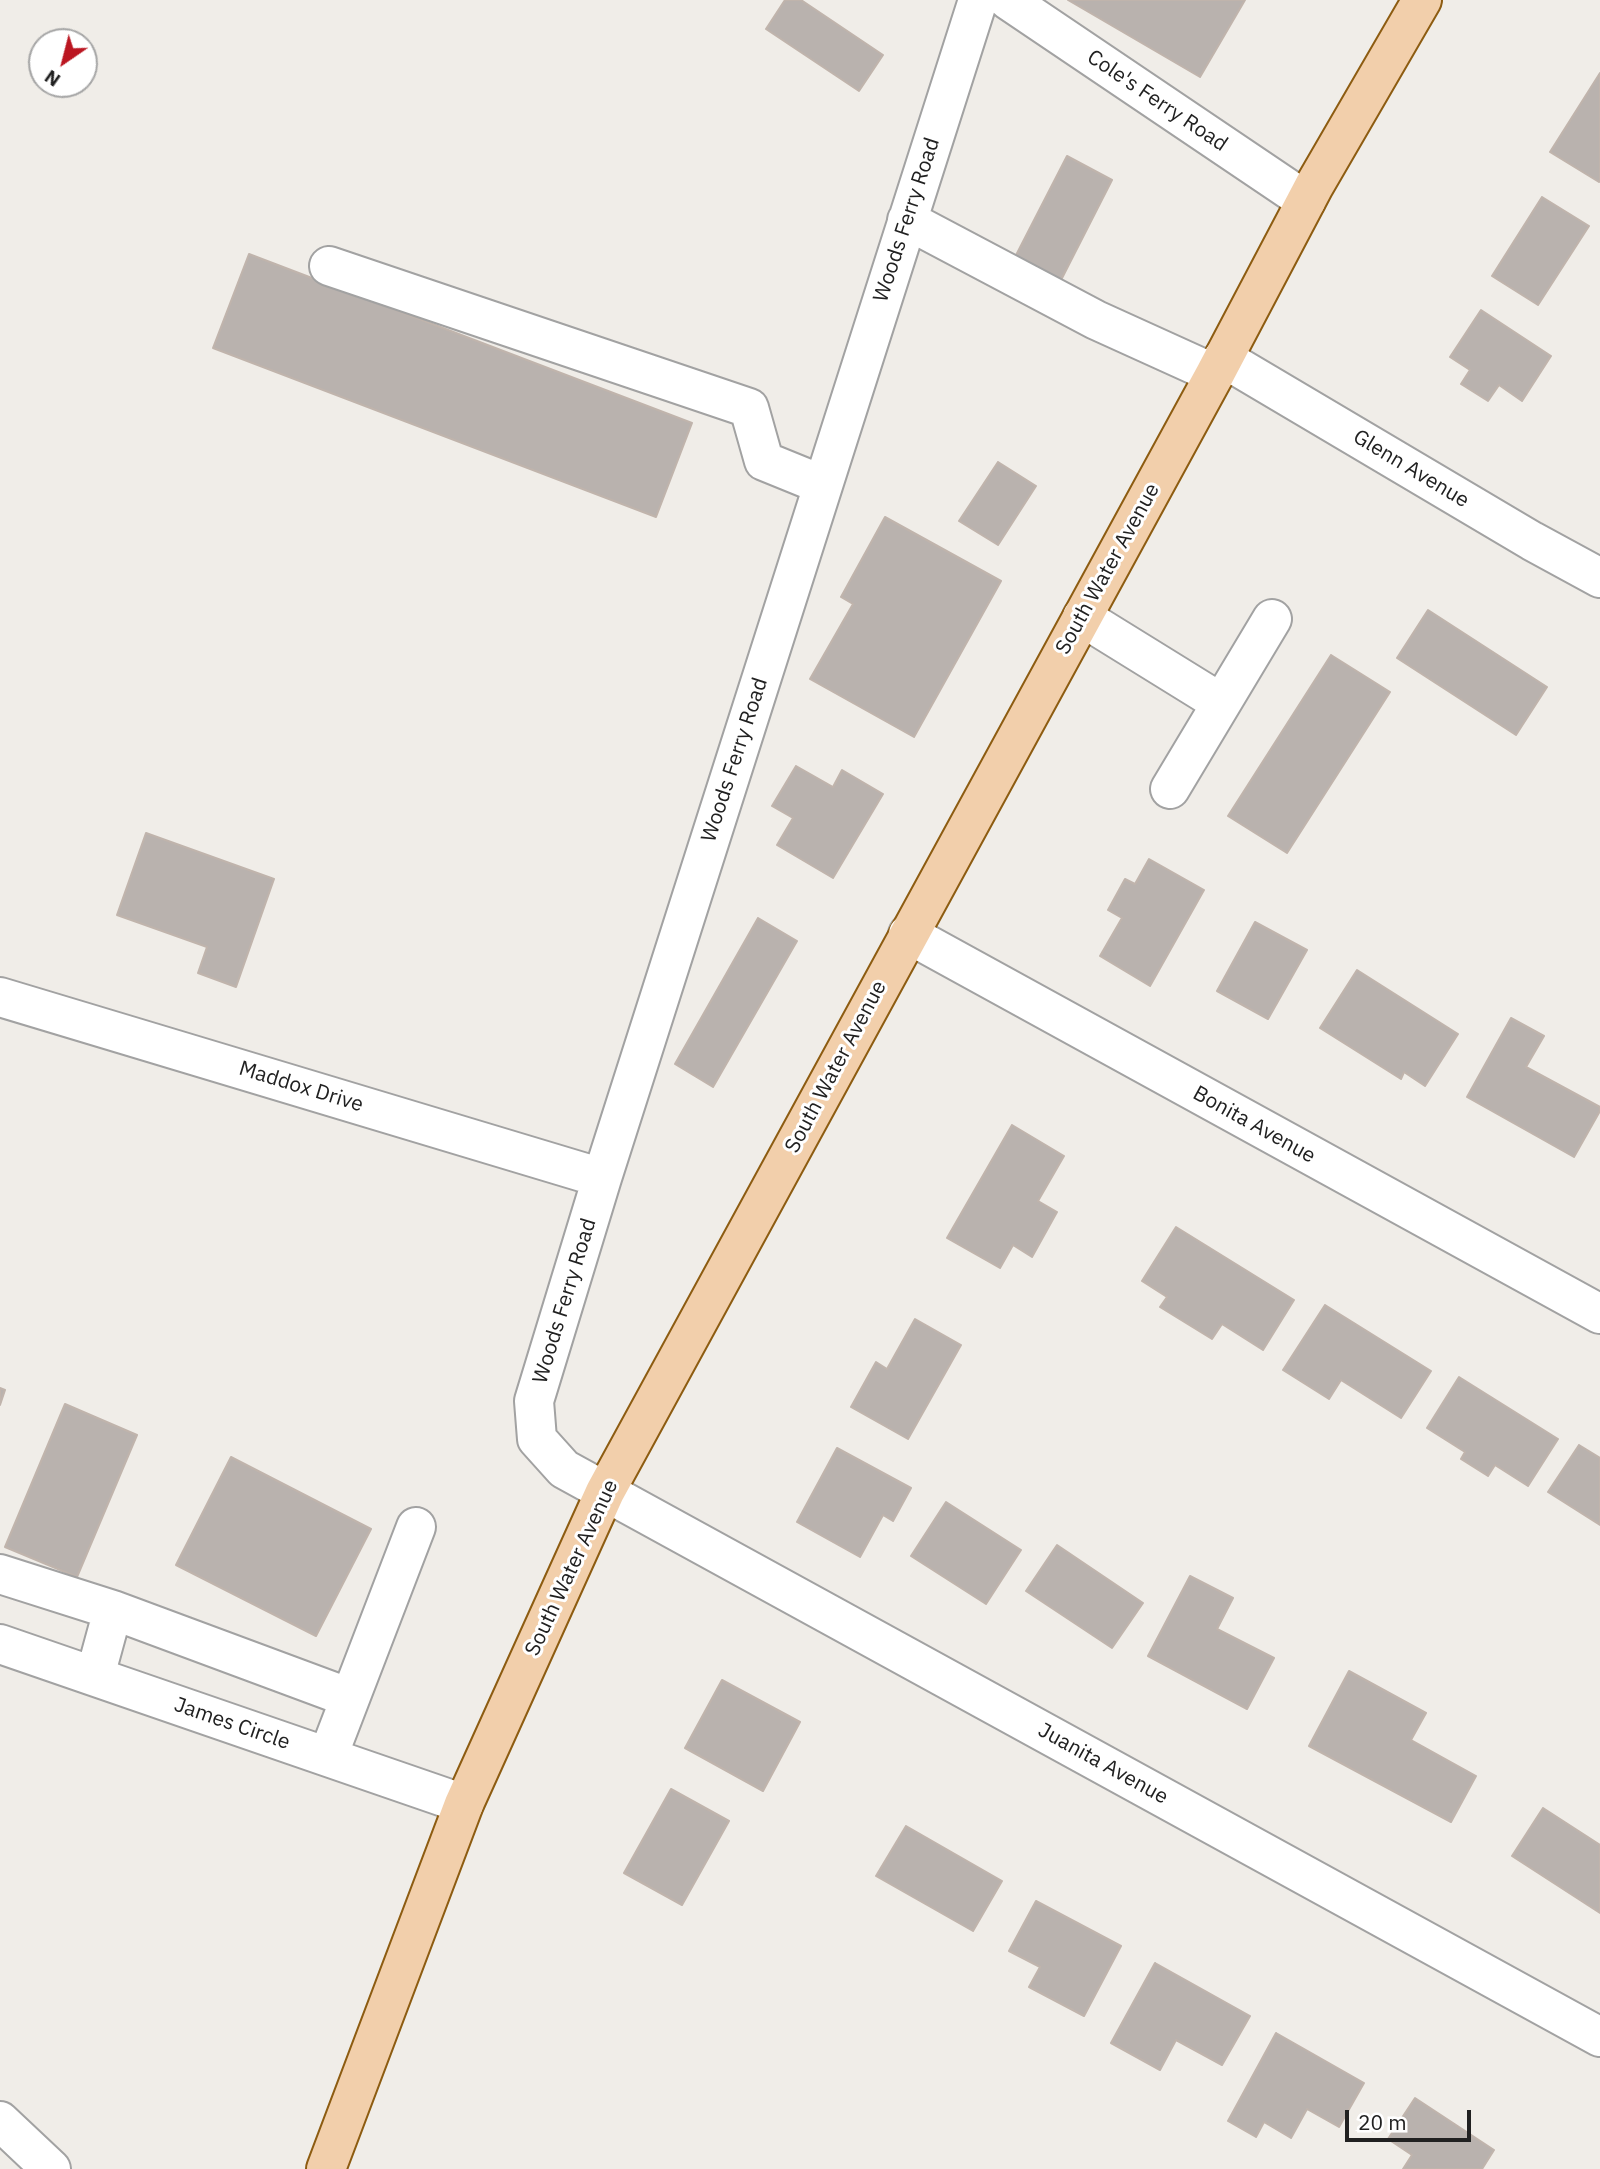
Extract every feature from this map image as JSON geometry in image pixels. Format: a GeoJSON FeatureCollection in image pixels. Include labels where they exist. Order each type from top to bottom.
{"type":"FeatureCollection","features":[{"type":"Feature","properties":{"kind":"main road","name":"South Water Avenue"},"geometry":{"type":"LineString","coordinates":[[326,2169],[464,1804],[606,1492],[1219,366],[1306,201],[1422,0]]}},
{"type":"Feature","properties":{"kind":"street","name":"Woods Ferry Road"},"geometry":{"type":"LineString","coordinates":[[606,1492],[564,1469],[537,1438],[534,1401],[602,1178],[978,0]]}},
{"type":"Feature","properties":{"kind":"street","name":"Cole's Ferry Road"},"geometry":{"type":"LineString","coordinates":[[1008,0],[1306,201]]}},
{"type":"Feature","properties":{"kind":"street","name":"Glenn Avenue"},"geometry":{"type":"LineString","coordinates":[[907,220],[1096,320],[1219,366],[1600,578]]}},
{"type":"Feature","properties":{"kind":"street"},"geometry":{"type":"LineString","coordinates":[[329,266],[749,408],[764,461],[822,485]]}},
{"type":"Feature","properties":{"kind":"street"},"geometry":{"type":"LineString","coordinates":[[1082,617],[1221,703]]}},
{"type":"Feature","properties":{"kind":"street"},"geometry":{"type":"LineString","coordinates":[[1170,789],[1272,619]]}},
{"type":"Feature","properties":{"kind":"street","name":"Bonita Avenue"},"geometry":{"type":"LineString","coordinates":[[908,934],[1600,1314]]}},
{"type":"Feature","properties":{"kind":"street","name":"Maddox Drive"},"geometry":{"type":"LineString","coordinates":[[0,997],[602,1178]]}},
{"type":"Feature","properties":{"kind":"street","name":"Juanita Avenue"},"geometry":{"type":"LineString","coordinates":[[606,1492],[1600,2037]]}},
{"type":"Feature","properties":{"kind":"street"},"geometry":{"type":"LineString","coordinates":[[328,1756],[416,1527]]}},
{"type":"Feature","properties":{"kind":"street"},"geometry":{"type":"LineString","coordinates":[[0,1574],[113,1610],[350,1698]]}},
{"type":"Feature","properties":{"kind":"street"},"geometry":{"type":"LineString","coordinates":[[94,1676],[113,1610]]}},
{"type":"Feature","properties":{"kind":"street","name":"James Circle"},"geometry":{"type":"LineString","coordinates":[[0,1644],[464,1804]]}},
{"type":"Feature","properties":{"kind":"street"},"geometry":{"type":"LineString","coordinates":[[0,2120],[51,2169]]}},
{"type":"Feature","properties":{"kind":"building"},"geometry":{"type":"Polygon","coordinates":[[[785,0],[801,0],[883,55],[859,91],[766,29],[785,0]]]}},
{"type":"Feature","properties":{"kind":"building"},"geometry":{"type":"Polygon","coordinates":[[[1068,0],[1245,0],[1200,77],[1068,0]]]}},
{"type":"Feature","properties":{"kind":"building"},"geometry":{"type":"Polygon","coordinates":[[[1600,73],[1600,180],[1599,182],[1550,152],[1600,73]]]}},
{"type":"Feature","properties":{"kind":"building"},"geometry":{"type":"Polygon","coordinates":[[[1067,156],[1112,180],[1058,286],[1012,263],[1067,156]]]}},
{"type":"Feature","properties":{"kind":"building"},"geometry":{"type":"Polygon","coordinates":[[[1542,197],[1589,226],[1538,305],[1492,276],[1542,197]]]}},
{"type":"Feature","properties":{"kind":"building"},"geometry":{"type":"Polygon","coordinates":[[[249,254],[692,423],[656,517],[213,348],[249,254]]]}},
{"type":"Feature","properties":{"kind":"building"},"geometry":{"type":"Polygon","coordinates":[[[1481,310],[1551,356],[1522,401],[1499,385],[1488,401],[1461,384],[1470,370],[1450,357],[1481,310]]]}},
{"type":"Feature","properties":{"kind":"building"},"geometry":{"type":"Polygon","coordinates":[[[998,462],[1036,486],[998,545],[959,521],[998,462]]]}},
{"type":"Feature","properties":{"kind":"building"},"geometry":{"type":"Polygon","coordinates":[[[885,517],[1001,581],[914,737],[810,679],[853,604],[841,597],[885,517]]]}},
{"type":"Feature","properties":{"kind":"building"},"geometry":{"type":"Polygon","coordinates":[[[1428,610],[1547,687],[1516,735],[1397,658],[1428,610]]]}},
{"type":"Feature","properties":{"kind":"building"},"geometry":{"type":"Polygon","coordinates":[[[1331,655],[1390,692],[1287,853],[1228,816],[1331,655]]]}},
{"type":"Feature","properties":{"kind":"building"},"geometry":{"type":"Polygon","coordinates":[[[796,766],[833,787],[842,770],[883,794],[833,878],[777,845],[793,818],[772,806],[796,766]]]}},
{"type":"Feature","properties":{"kind":"building"},"geometry":{"type":"Polygon","coordinates":[[[146,833],[274,879],[236,987],[198,973],[207,947],[117,915],[146,833]]]}},
{"type":"Feature","properties":{"kind":"building"},"geometry":{"type":"Polygon","coordinates":[[[1149,859],[1204,890],[1150,986],[1100,956],[1122,918],[1108,910],[1125,879],[1135,884],[1149,859]]]}},
{"type":"Feature","properties":{"kind":"building"},"geometry":{"type":"Polygon","coordinates":[[[758,918],[797,941],[713,1087],[675,1064],[758,918]]]}},
{"type":"Feature","properties":{"kind":"building"},"geometry":{"type":"Polygon","coordinates":[[[1255,922],[1307,950],[1268,1019],[1217,991],[1255,922]]]}},
{"type":"Feature","properties":{"kind":"building"},"geometry":{"type":"Polygon","coordinates":[[[1357,970],[1458,1034],[1425,1086],[1404,1072],[1401,1079],[1320,1028],[1357,970]]]}},
{"type":"Feature","properties":{"kind":"building"},"geometry":{"type":"Polygon","coordinates":[[[1511,1018],[1544,1036],[1526,1067],[1600,1107],[1574,1157],[1467,1097],[1511,1018]]]}},
{"type":"Feature","properties":{"kind":"building"},"geometry":{"type":"Polygon","coordinates":[[[1012,1125],[1064,1156],[1038,1201],[1057,1212],[1032,1257],[1013,1245],[1000,1268],[947,1238],[1012,1125]]]}},
{"type":"Feature","properties":{"kind":"building"},"geometry":{"type":"Polygon","coordinates":[[[1176,1227],[1294,1300],[1263,1350],[1222,1324],[1212,1339],[1160,1307],[1167,1297],[1142,1281],[1176,1227]]]}},
{"type":"Feature","properties":{"kind":"building"},"geometry":{"type":"Polygon","coordinates":[[[1325,1305],[1431,1371],[1401,1418],[1341,1380],[1329,1399],[1283,1370],[1325,1305]]]}},
{"type":"Feature","properties":{"kind":"building"},"geometry":{"type":"Polygon","coordinates":[[[915,1319],[961,1345],[908,1439],[851,1407],[876,1362],[887,1369],[915,1319]]]}},
{"type":"Feature","properties":{"kind":"building"},"geometry":{"type":"Polygon","coordinates":[[[1459,1377],[1558,1439],[1528,1486],[1495,1465],[1488,1476],[1461,1459],[1465,1452],[1427,1428],[1459,1377]]]}},
{"type":"Feature","properties":{"kind":"building"},"geometry":{"type":"Polygon","coordinates":[[[0,1388],[5,1390],[0,1405],[0,1388]]]}},
{"type":"Feature","properties":{"kind":"building"},"geometry":{"type":"Polygon","coordinates":[[[65,1404],[137,1435],[77,1577],[5,1547],[65,1404]]]}},
{"type":"Feature","properties":{"kind":"building"},"geometry":{"type":"Polygon","coordinates":[[[1579,1445],[1600,1458],[1600,1525],[1548,1492],[1579,1445]]]}},
{"type":"Feature","properties":{"kind":"building"},"geometry":{"type":"Polygon","coordinates":[[[837,1448],[911,1488],[893,1521],[883,1515],[860,1557],[797,1522],[837,1448]]]}},
{"type":"Feature","properties":{"kind":"building"},"geometry":{"type":"Polygon","coordinates":[[[231,1457],[371,1529],[316,1636],[176,1565],[231,1457]]]}},
{"type":"Feature","properties":{"kind":"building"},"geometry":{"type":"Polygon","coordinates":[[[946,1502],[1021,1550],[986,1604],[911,1556],[946,1502]]]}},
{"type":"Feature","properties":{"kind":"building"},"geometry":{"type":"Polygon","coordinates":[[[1057,1545],[1143,1603],[1112,1648],[1026,1591],[1057,1545]]]}},
{"type":"Feature","properties":{"kind":"building"},"geometry":{"type":"Polygon","coordinates":[[[1190,1576],[1233,1598],[1217,1629],[1274,1658],[1247,1709],[1148,1656],[1190,1576]]]}},
{"type":"Feature","properties":{"kind":"building"},"geometry":{"type":"Polygon","coordinates":[[[1349,1671],[1426,1713],[1411,1740],[1476,1776],[1451,1822],[1309,1746],[1349,1671]]]}},
{"type":"Feature","properties":{"kind":"building"},"geometry":{"type":"Polygon","coordinates":[[[722,1680],[800,1722],[763,1791],[685,1748],[722,1680]]]}},
{"type":"Feature","properties":{"kind":"building"},"geometry":{"type":"Polygon","coordinates":[[[671,1789],[729,1821],[682,1905],[624,1873],[671,1789]]]}},
{"type":"Feature","properties":{"kind":"building"},"geometry":{"type":"Polygon","coordinates":[[[1543,1808],[1600,1845],[1600,1913],[1512,1856],[1543,1808]]]}},
{"type":"Feature","properties":{"kind":"building"},"geometry":{"type":"Polygon","coordinates":[[[906,1826],[1002,1881],[973,1931],[876,1876],[906,1826]]]}},
{"type":"Feature","properties":{"kind":"building"},"geometry":{"type":"Polygon","coordinates":[[[1036,1901],[1121,1946],[1084,2016],[1029,1987],[1040,1967],[1009,1951],[1036,1901]]]}},
{"type":"Feature","properties":{"kind":"building"},"geometry":{"type":"Polygon","coordinates":[[[1155,1963],[1250,2016],[1222,2065],[1176,2040],[1160,2070],[1111,2043],[1155,1963]]]}},
{"type":"Feature","properties":{"kind":"building"},"geometry":{"type":"Polygon","coordinates":[[[1276,2033],[1364,2083],[1339,2127],[1307,2109],[1291,2138],[1264,2122],[1256,2137],[1228,2121],[1276,2033]]]}},
{"type":"Feature","properties":{"kind":"building"},"geometry":{"type":"Polygon","coordinates":[[[1415,2098],[1494,2150],[1482,2169],[1403,2169],[1412,2155],[1388,2139],[1415,2098]]]}}]}
